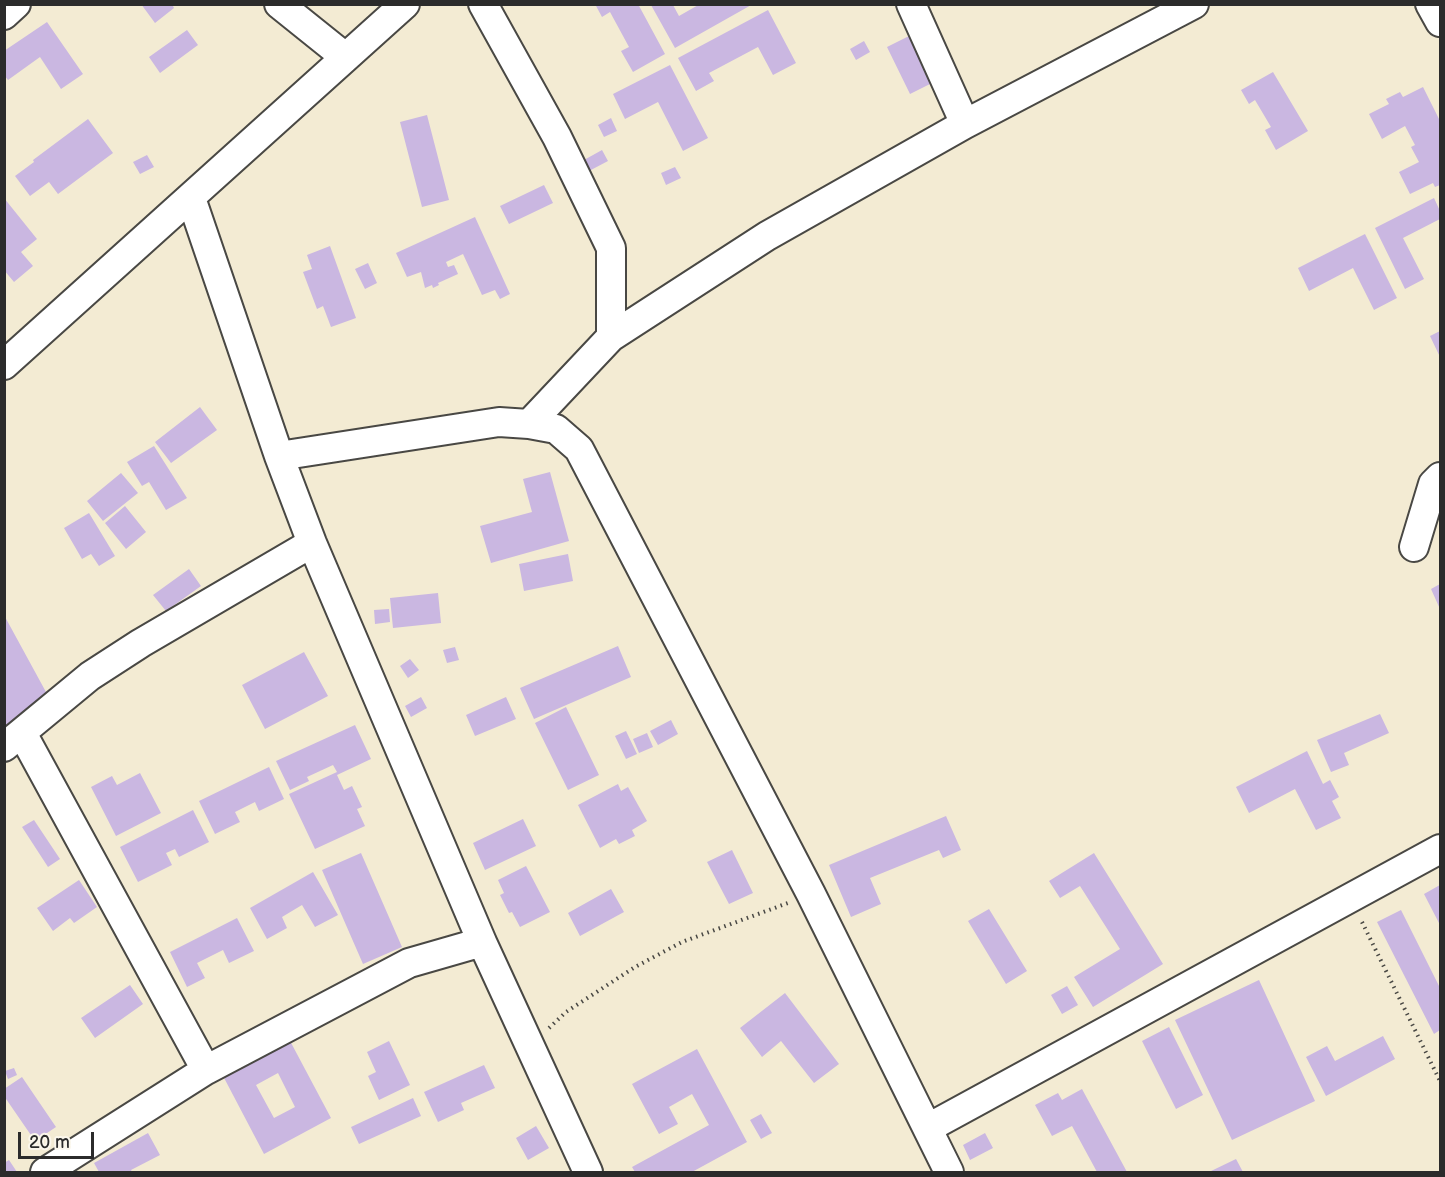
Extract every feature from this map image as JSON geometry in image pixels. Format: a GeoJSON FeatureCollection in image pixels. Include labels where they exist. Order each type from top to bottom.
{"type":"FeatureCollection","features":[{"type":"Feature","properties":{"kind":"street"},"geometry":{"type":"LineString","coordinates":[[4,15],[16,4]]}},
{"type":"Feature","properties":{"kind":"street"},"geometry":{"type":"LineString","coordinates":[[279,4],[345,57]]}},
{"type":"Feature","properties":{"kind":"street"},"geometry":{"type":"LineString","coordinates":[[4,365],[405,4]]}},
{"type":"Feature","properties":{"kind":"street"},"geometry":{"type":"LineString","coordinates":[[483,4],[557,137],[611,248],[611,337]]}},
{"type":"Feature","properties":{"kind":"street"},"geometry":{"type":"LineString","coordinates":[[911,4],[965,123]]}},
{"type":"Feature","properties":{"kind":"street"},"geometry":{"type":"LineString","coordinates":[[530,424],[611,337],[767,236],[965,123],[1194,4]]}},
{"type":"Feature","properties":{"kind":"street"},"geometry":{"type":"LineString","coordinates":[[1430,4],[1440,22]]}},
{"type":"Feature","properties":{"kind":"street"},"geometry":{"type":"LineString","coordinates":[[191,198],[279,456],[312,543],[482,942],[588,1173]]}},
{"type":"Feature","properties":{"kind":"street"},"geometry":{"type":"LineString","coordinates":[[279,456],[499,422],[556,429],[579,448],[811,894],[949,1173]]}},
{"type":"Feature","properties":{"kind":"street"},"geometry":{"type":"LineString","coordinates":[[1414,547],[1433,484],[1440,477]]}},
{"type":"Feature","properties":{"kind":"street"},"geometry":{"type":"LineString","coordinates":[[206,1070],[13,740],[90,676],[141,643],[312,543]]}},
{"type":"Feature","properties":{"kind":"street"},"geometry":{"type":"LineString","coordinates":[[928,1128],[1440,849]]}},
{"type":"Feature","properties":{"kind":"street"},"geometry":{"type":"LineString","coordinates":[[45,1173],[206,1070],[409,963],[482,942]]}},
{"type":"Feature","properties":{"kind":"path"},"geometry":{"type":"LineString","coordinates":[[529,1047],[566,1012],[635,967],[682,942],[811,894]]}},
{"type":"Feature","properties":{"kind":"path"},"geometry":{"type":"LineString","coordinates":[[1350,897],[1440,1081]]}},
{"type":"Feature","properties":{"kind":"building"},"geometry":{"type":"Polygon","coordinates":[[[141,4],[172,4],[174,8],[155,23],[141,4]]]}},
{"type":"Feature","properties":{"kind":"building"},"geometry":{"type":"Polygon","coordinates":[[[595,4],[638,4],[665,54],[633,72],[621,51],[629,47],[610,12],[602,17],[595,4]]]}},
{"type":"Feature","properties":{"kind":"building"},"geometry":{"type":"Polygon","coordinates":[[[700,4],[753,4],[675,48],[651,5],[673,5],[679,16],[700,4]]]}},
{"type":"Feature","properties":{"kind":"building"},"geometry":{"type":"Polygon","coordinates":[[[768,10],[796,63],[773,75],[758,47],[709,73],[714,81],[696,91],[678,58],[768,10]]]}},
{"type":"Feature","properties":{"kind":"building"},"geometry":{"type":"Polygon","coordinates":[[[47,22],[83,74],[61,89],[40,57],[8,80],[4,75],[4,51],[47,22]]]}},
{"type":"Feature","properties":{"kind":"building"},"geometry":{"type":"Polygon","coordinates":[[[187,30],[198,45],[160,73],[149,57],[187,30]]]}},
{"type":"Feature","properties":{"kind":"building"},"geometry":{"type":"Polygon","coordinates":[[[911,35],[934,82],[910,94],[887,47],[911,35]]]}},
{"type":"Feature","properties":{"kind":"building"},"geometry":{"type":"Polygon","coordinates":[[[864,41],[870,52],[856,60],[850,49],[864,41]]]}},
{"type":"Feature","properties":{"kind":"building"},"geometry":{"type":"Polygon","coordinates":[[[670,65],[708,138],[683,151],[658,102],[625,119],[613,94],[670,65]]]}},
{"type":"Feature","properties":{"kind":"building"},"geometry":{"type":"Polygon","coordinates":[[[1273,72],[1308,131],[1276,150],[1265,130],[1271,127],[1255,100],[1249,104],[1241,90],[1273,72]]]}},
{"type":"Feature","properties":{"kind":"building"},"geometry":{"type":"Polygon","coordinates":[[[1423,87],[1440,121],[1440,185],[1435,187],[1433,183],[1410,194],[1399,172],[1419,162],[1411,147],[1415,145],[1405,126],[1382,139],[1369,114],[1389,104],[1386,99],[1400,92],[1403,97],[1423,87]]]}},
{"type":"Feature","properties":{"kind":"building"},"geometry":{"type":"Polygon","coordinates":[[[427,115],[449,200],[422,207],[400,122],[427,115]]]}},
{"type":"Feature","properties":{"kind":"building"},"geometry":{"type":"Polygon","coordinates":[[[611,118],[617,131],[604,137],[598,125],[611,118]]]}},
{"type":"Feature","properties":{"kind":"building"},"geometry":{"type":"Polygon","coordinates":[[[88,119],[113,153],[58,194],[49,182],[30,196],[15,176],[88,119]]]}},
{"type":"Feature","properties":{"kind":"building"},"geometry":{"type":"Polygon","coordinates":[[[602,150],[608,161],[589,171],[584,160],[602,150]]]}},
{"type":"Feature","properties":{"kind":"building"},"geometry":{"type":"Polygon","coordinates":[[[147,155],[154,167],[140,174],[133,162],[147,155]]]}},
{"type":"Feature","properties":{"kind":"building"},"geometry":{"type":"Polygon","coordinates":[[[675,167],[681,178],[666,185],[661,173],[675,167]]]}},
{"type":"Feature","properties":{"kind":"building"},"geometry":{"type":"Polygon","coordinates":[[[544,185],[553,203],[509,224],[500,206],[544,185]]]}},
{"type":"Feature","properties":{"kind":"building"},"geometry":{"type":"Polygon","coordinates":[[[4,198],[37,239],[21,252],[33,266],[14,282],[4,270],[4,198]]]}},
{"type":"Feature","properties":{"kind":"building"},"geometry":{"type":"Polygon","coordinates":[[[1434,198],[1440,211],[1440,219],[1403,238],[1424,279],[1405,289],[1375,228],[1434,198]]]}},
{"type":"Feature","properties":{"kind":"building"},"geometry":{"type":"Polygon","coordinates":[[[475,217],[510,294],[500,299],[495,290],[482,295],[463,254],[446,262],[448,267],[454,265],[458,274],[438,283],[439,285],[433,288],[432,285],[425,288],[421,272],[407,277],[396,253],[475,217]]]}},
{"type":"Feature","properties":{"kind":"building"},"geometry":{"type":"Polygon","coordinates":[[[1365,234],[1397,298],[1374,310],[1353,268],[1309,291],[1298,268],[1365,234]]]}},
{"type":"Feature","properties":{"kind":"building"},"geometry":{"type":"Polygon","coordinates":[[[330,246],[356,318],[331,327],[323,306],[317,309],[303,272],[312,269],[307,255],[330,246]]]}},
{"type":"Feature","properties":{"kind":"building"},"geometry":{"type":"Polygon","coordinates":[[[368,263],[377,283],[365,289],[355,269],[368,263]]]}},
{"type":"Feature","properties":{"kind":"building"},"geometry":{"type":"Polygon","coordinates":[[[1440,331],[1440,357],[1430,336],[1440,331]]]}},
{"type":"Feature","properties":{"kind":"building"},"geometry":{"type":"Polygon","coordinates":[[[200,407],[217,430],[171,463],[155,442],[200,407]]]}},
{"type":"Feature","properties":{"kind":"building"},"geometry":{"type":"Polygon","coordinates":[[[154,446],[187,498],[166,510],[149,482],[142,486],[127,462],[154,446]]]}},
{"type":"Feature","properties":{"kind":"building"},"geometry":{"type":"Polygon","coordinates":[[[550,472],[569,541],[491,563],[480,526],[532,512],[523,479],[550,472]]]}},
{"type":"Feature","properties":{"kind":"building"},"geometry":{"type":"Polygon","coordinates":[[[121,473],[138,493],[103,521],[87,501],[121,473]]]}},
{"type":"Feature","properties":{"kind":"building"},"geometry":{"type":"Polygon","coordinates":[[[125,506],[146,532],[126,549],[105,523],[125,506]]]}},
{"type":"Feature","properties":{"kind":"building"},"geometry":{"type":"Polygon","coordinates":[[[89,513],[115,556],[99,566],[91,554],[82,559],[64,528],[89,513]]]}},
{"type":"Feature","properties":{"kind":"building"},"geometry":{"type":"Polygon","coordinates":[[[568,554],[573,581],[524,591],[519,564],[568,554]]]}},
{"type":"Feature","properties":{"kind":"building"},"geometry":{"type":"Polygon","coordinates":[[[189,569],[201,586],[166,611],[153,595],[189,569]]]}},
{"type":"Feature","properties":{"kind":"building"},"geometry":{"type":"Polygon","coordinates":[[[1440,584],[1440,609],[1431,589],[1440,584]]]}},
{"type":"Feature","properties":{"kind":"building"},"geometry":{"type":"Polygon","coordinates":[[[438,593],[441,623],[393,628],[390,598],[438,593]]]}},
{"type":"Feature","properties":{"kind":"building"},"geometry":{"type":"Polygon","coordinates":[[[389,609],[390,622],[375,624],[374,610],[389,609]]]}},
{"type":"Feature","properties":{"kind":"building"},"geometry":{"type":"Polygon","coordinates":[[[4,615],[52,703],[4,728],[4,615]]]}},
{"type":"Feature","properties":{"kind":"building"},"geometry":{"type":"Polygon","coordinates":[[[618,646],[631,677],[534,719],[520,688],[618,646]]]}},
{"type":"Feature","properties":{"kind":"building"},"geometry":{"type":"Polygon","coordinates":[[[455,647],[459,660],[447,663],[443,650],[455,647]]]}},
{"type":"Feature","properties":{"kind":"building"},"geometry":{"type":"Polygon","coordinates":[[[304,652],[328,696],[265,729],[242,685],[304,652]]]}},
{"type":"Feature","properties":{"kind":"building"},"geometry":{"type":"Polygon","coordinates":[[[410,659],[419,670],[408,678],[400,666],[410,659]]]}},
{"type":"Feature","properties":{"kind":"building"},"geometry":{"type":"Polygon","coordinates":[[[421,697],[427,708],[411,717],[405,706],[421,697]]]}},
{"type":"Feature","properties":{"kind":"building"},"geometry":{"type":"Polygon","coordinates":[[[506,697],[516,719],[475,736],[466,715],[506,697]]]}},
{"type":"Feature","properties":{"kind":"building"},"geometry":{"type":"Polygon","coordinates":[[[566,707],[599,775],[568,790],[535,723],[566,707]]]}},
{"type":"Feature","properties":{"kind":"building"},"geometry":{"type":"Polygon","coordinates":[[[1380,714],[1389,733],[1344,753],[1349,765],[1331,772],[1317,740],[1380,714]]]}},
{"type":"Feature","properties":{"kind":"building"},"geometry":{"type":"Polygon","coordinates":[[[671,720],[678,734],[658,745],[650,731],[671,720]]]}},
{"type":"Feature","properties":{"kind":"building"},"geometry":{"type":"Polygon","coordinates":[[[355,725],[371,759],[337,775],[344,790],[352,786],[362,807],[357,809],[365,826],[315,849],[289,794],[337,772],[333,765],[307,777],[309,781],[290,790],[276,761],[355,725]]]}},
{"type":"Feature","properties":{"kind":"building"},"geometry":{"type":"Polygon","coordinates":[[[626,731],[637,754],[626,759],[615,736],[626,731]]]}},
{"type":"Feature","properties":{"kind":"building"},"geometry":{"type":"Polygon","coordinates":[[[647,733],[653,747],[639,753],[633,739],[647,733]]]}},
{"type":"Feature","properties":{"kind":"building"},"geometry":{"type":"Polygon","coordinates":[[[1307,751],[1323,784],[1330,780],[1339,797],[1332,801],[1341,818],[1316,830],[1295,789],[1249,813],[1236,787],[1307,751]]]}},
{"type":"Feature","properties":{"kind":"building"},"geometry":{"type":"Polygon","coordinates":[[[269,767],[284,799],[259,811],[255,802],[235,812],[240,822],[215,834],[199,801],[269,767]]]}},
{"type":"Feature","properties":{"kind":"building"},"geometry":{"type":"Polygon","coordinates":[[[140,773],[161,813],[116,836],[91,787],[112,776],[117,785],[140,773]]]}},
{"type":"Feature","properties":{"kind":"building"},"geometry":{"type":"Polygon","coordinates":[[[618,784],[621,791],[628,787],[647,821],[632,830],[635,836],[619,844],[616,839],[600,848],[578,805],[618,784]]]}},
{"type":"Feature","properties":{"kind":"building"},"geometry":{"type":"Polygon","coordinates":[[[193,810],[209,842],[179,857],[175,849],[166,853],[172,865],[138,882],[120,847],[193,810]]]}},
{"type":"Feature","properties":{"kind":"building"},"geometry":{"type":"Polygon","coordinates":[[[946,816],[961,850],[943,858],[939,850],[870,878],[881,904],[851,917],[829,865],[946,816]]]}},
{"type":"Feature","properties":{"kind":"building"},"geometry":{"type":"Polygon","coordinates":[[[523,819],[536,846],[485,870],[473,843],[523,819]]]}},
{"type":"Feature","properties":{"kind":"building"},"geometry":{"type":"Polygon","coordinates":[[[34,820],[60,859],[48,867],[22,827],[34,820]]]}},
{"type":"Feature","properties":{"kind":"building"},"geometry":{"type":"Polygon","coordinates":[[[732,850],[753,893],[729,904],[707,862],[732,850]]]}},
{"type":"Feature","properties":{"kind":"building"},"geometry":{"type":"Polygon","coordinates":[[[361,853],[402,947],[363,964],[322,870],[361,853]]]}},
{"type":"Feature","properties":{"kind":"building"},"geometry":{"type":"Polygon","coordinates":[[[1094,853],[1163,964],[1093,1007],[1074,977],[1120,949],[1080,886],[1060,898],[1049,881],[1094,853]]]}},
{"type":"Feature","properties":{"kind":"building"},"geometry":{"type":"Polygon","coordinates":[[[526,866],[550,912],[520,927],[512,912],[509,913],[500,895],[504,893],[498,880],[526,866]]]}},
{"type":"Feature","properties":{"kind":"building"},"geometry":{"type":"Polygon","coordinates":[[[313,872],[338,915],[315,927],[302,905],[282,917],[287,928],[267,939],[250,908],[313,872]]]}},
{"type":"Feature","properties":{"kind":"building"},"geometry":{"type":"Polygon","coordinates":[[[79,880],[97,907],[74,923],[70,918],[53,931],[37,908],[79,880]]]}},
{"type":"Feature","properties":{"kind":"building"},"geometry":{"type":"Polygon","coordinates":[[[1440,885],[1440,925],[1424,894],[1440,885]]]}},
{"type":"Feature","properties":{"kind":"building"},"geometry":{"type":"Polygon","coordinates":[[[611,889],[624,912],[580,936],[568,913],[611,889]]]}},
{"type":"Feature","properties":{"kind":"building"},"geometry":{"type":"Polygon","coordinates":[[[989,909],[1027,971],[1006,984],[968,921],[989,909]]]}},
{"type":"Feature","properties":{"kind":"building"},"geometry":{"type":"Polygon","coordinates":[[[1401,910],[1440,988],[1440,1030],[1434,1034],[1377,922],[1401,910]]]}},
{"type":"Feature","properties":{"kind":"building"},"geometry":{"type":"Polygon","coordinates":[[[237,918],[254,951],[229,963],[223,950],[197,963],[205,978],[187,987],[170,952],[237,918]]]}},
{"type":"Feature","properties":{"kind":"building"},"geometry":{"type":"Polygon","coordinates":[[[1259,980],[1315,1101],[1232,1140],[1175,1020],[1259,980]]]}},
{"type":"Feature","properties":{"kind":"building"},"geometry":{"type":"Polygon","coordinates":[[[130,985],[143,1004],[95,1038],[81,1018],[130,985]]]}},
{"type":"Feature","properties":{"kind":"building"},"geometry":{"type":"Polygon","coordinates":[[[1067,986],[1078,1005],[1062,1014],[1051,995],[1067,986]]]}},
{"type":"Feature","properties":{"kind":"building"},"geometry":{"type":"Polygon","coordinates":[[[785,993],[839,1064],[814,1083],[781,1041],[762,1057],[740,1028],[785,993]]]}},
{"type":"Feature","properties":{"kind":"building"},"geometry":{"type":"Polygon","coordinates":[[[1169,1027],[1203,1095],[1176,1109],[1142,1041],[1169,1027]]]}},
{"type":"Feature","properties":{"kind":"building"},"geometry":{"type":"Polygon","coordinates":[[[1383,1036],[1395,1059],[1326,1096],[1306,1057],[1327,1046],[1335,1061],[1383,1036]]]}},
{"type":"Feature","properties":{"kind":"building"},"geometry":{"type":"Polygon","coordinates":[[[289,1039],[331,1118],[264,1154],[222,1074],[289,1039]],[[278,1073],[256,1085],[274,1118],[295,1107],[278,1073]]]}},
{"type":"Feature","properties":{"kind":"building"},"geometry":{"type":"Polygon","coordinates":[[[389,1041],[410,1085],[379,1100],[368,1076],[376,1072],[367,1052],[389,1041]]]}},
{"type":"Feature","properties":{"kind":"building"},"geometry":{"type":"Polygon","coordinates":[[[697,1049],[747,1142],[692,1172],[635,1172],[632,1167],[709,1125],[692,1094],[669,1107],[678,1124],[659,1134],[632,1084],[697,1049]]]}},
{"type":"Feature","properties":{"kind":"building"},"geometry":{"type":"Polygon","coordinates":[[[484,1065],[495,1088],[461,1103],[464,1110],[438,1122],[424,1092],[484,1065]]]}},
{"type":"Feature","properties":{"kind":"building"},"geometry":{"type":"Polygon","coordinates":[[[14,1068],[17,1075],[8,1079],[5,1071],[14,1068]]]}},
{"type":"Feature","properties":{"kind":"building"},"geometry":{"type":"Polygon","coordinates":[[[22,1077],[56,1127],[35,1141],[4,1096],[4,1089],[22,1077]]]}},
{"type":"Feature","properties":{"kind":"building"},"geometry":{"type":"Polygon","coordinates":[[[1082,1089],[1127,1172],[1097,1172],[1072,1126],[1052,1136],[1035,1105],[1058,1093],[1062,1100],[1082,1089]]]}},
{"type":"Feature","properties":{"kind":"building"},"geometry":{"type":"Polygon","coordinates":[[[413,1098],[421,1116],[359,1144],[351,1127],[413,1098]]]}},
{"type":"Feature","properties":{"kind":"building"},"geometry":{"type":"Polygon","coordinates":[[[761,1114],[772,1133],[761,1139],[750,1120],[761,1114]]]}},
{"type":"Feature","properties":{"kind":"building"},"geometry":{"type":"Polygon","coordinates":[[[536,1126],[549,1148],[528,1160],[516,1138],[536,1126]]]}},
{"type":"Feature","properties":{"kind":"building"},"geometry":{"type":"Polygon","coordinates":[[[148,1133],[160,1155],[131,1170],[132,1172],[99,1172],[94,1163],[148,1133]]]}},
{"type":"Feature","properties":{"kind":"building"},"geometry":{"type":"Polygon","coordinates":[[[985,1133],[993,1148],[970,1160],[963,1145],[985,1133]]]}},
{"type":"Feature","properties":{"kind":"building"},"geometry":{"type":"Polygon","coordinates":[[[1236,1159],[1243,1172],[1209,1172],[1236,1159]]]}},
{"type":"Feature","properties":{"kind":"building"},"geometry":{"type":"Polygon","coordinates":[[[9,1160],[17,1172],[4,1172],[4,1163],[9,1160]]]}}]}
